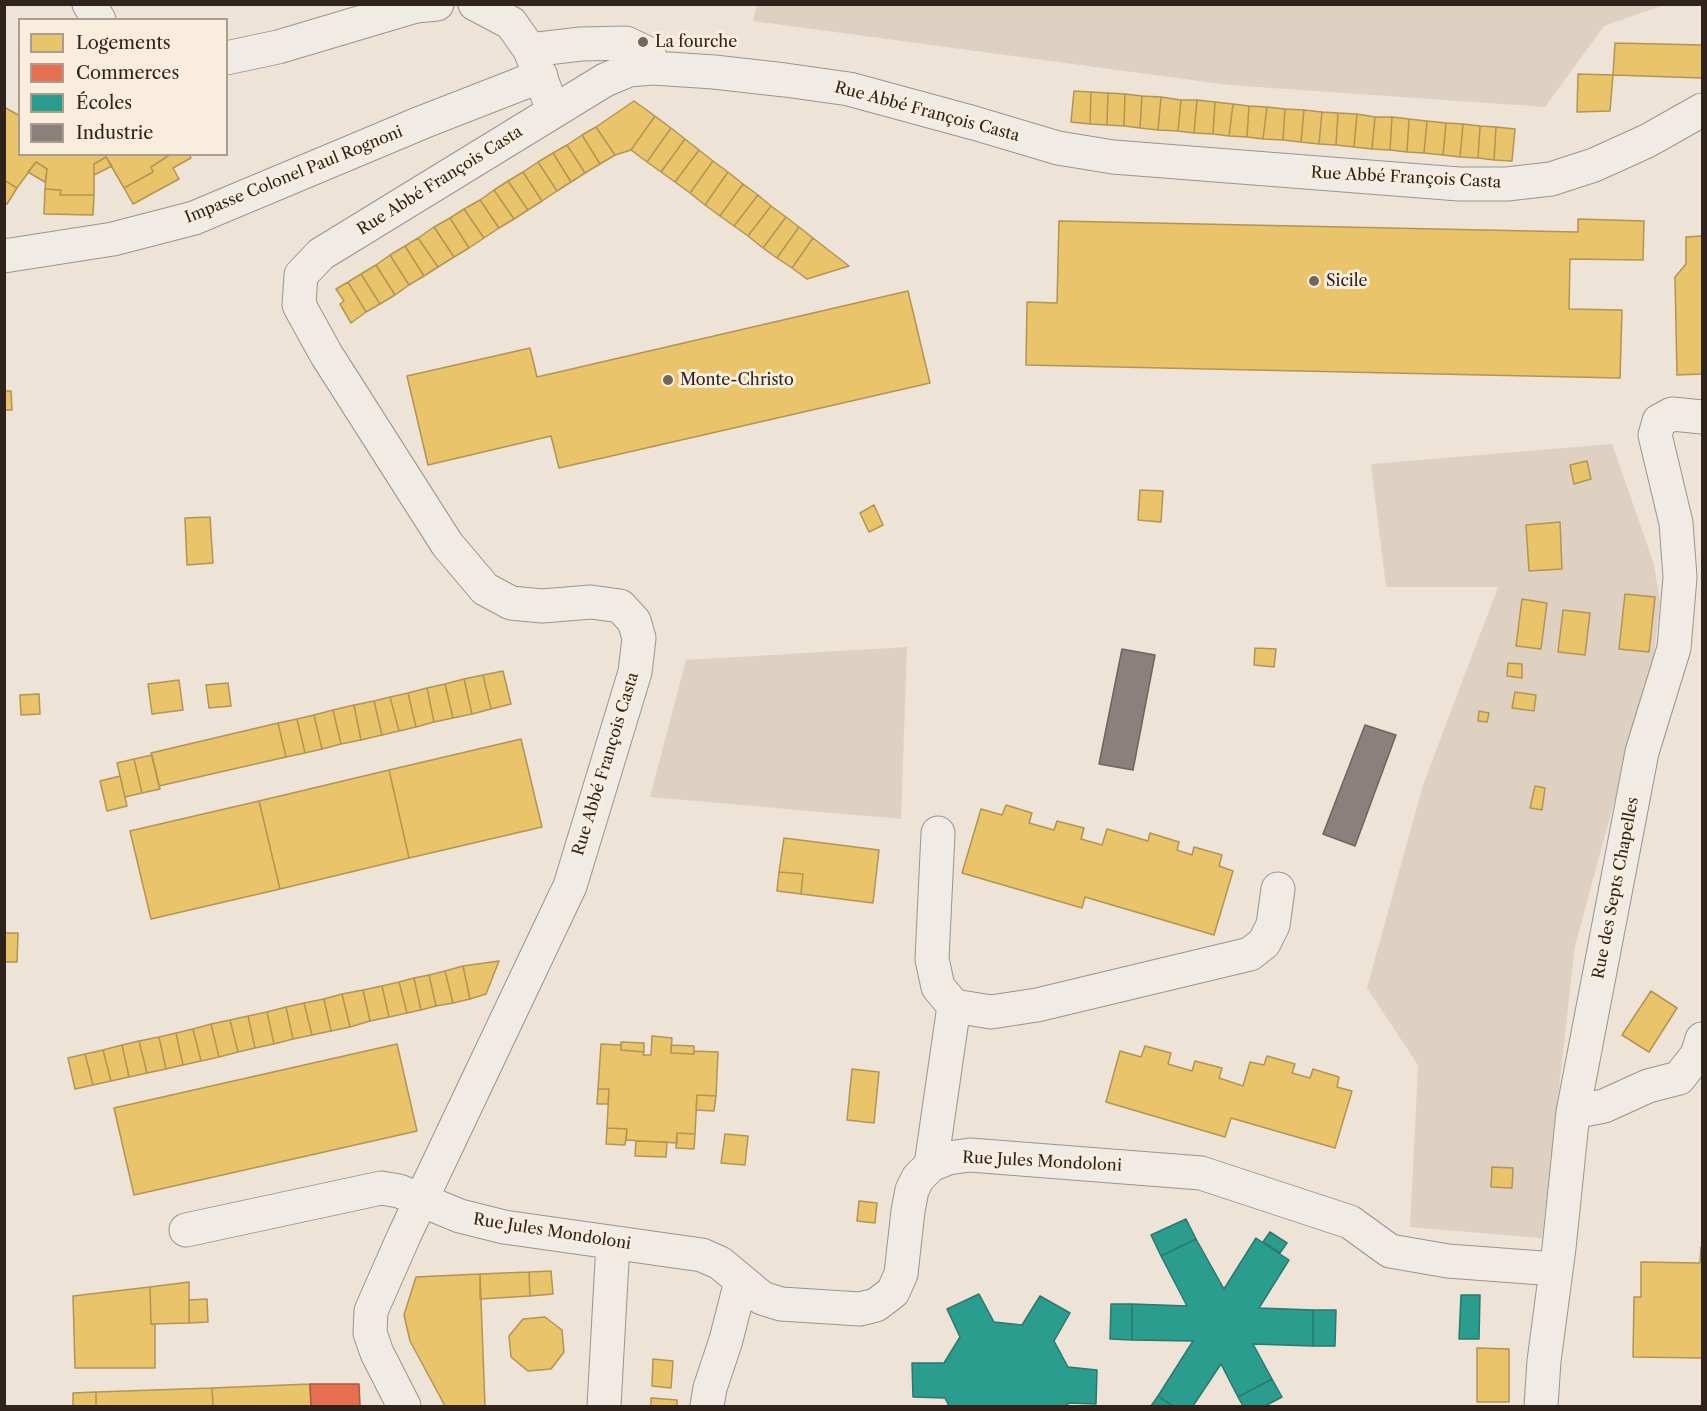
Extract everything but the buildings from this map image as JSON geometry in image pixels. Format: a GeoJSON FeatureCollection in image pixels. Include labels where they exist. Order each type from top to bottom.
{"type":"FeatureCollection","features":[{"type":"Feature","properties":{"kind":"street"},"geometry":{"type":"LineString","coordinates":[[89,4],[98,18]]}},
{"type":"Feature","properties":{"kind":"street"},"geometry":{"type":"LineString","coordinates":[[228,58],[278,46],[416,6],[437,4]]}},
{"type":"Feature","properties":{"kind":"street"},"geometry":{"type":"LineString","coordinates":[[475,4],[511,23],[536,63],[547,97],[556,109]]}},
{"type":"Feature","properties":{"kind":"street","name":"Impasse Colonel Paul Rognoni"},"geometry":{"type":"LineString","coordinates":[[4,256],[113,239],[194,218],[423,122],[536,63],[581,44],[626,43],[650,54],[653,68]]}},
{"type":"Feature","properties":{"kind":"street","name":"Rue Abbé François Casta"},"geometry":{"type":"LineString","coordinates":[[422,1200],[570,886],[635,672],[639,638],[634,621],[620,606],[591,602],[542,606],[511,603],[485,589],[447,544],[326,354],[299,305],[301,275],[321,254],[604,80],[629,70],[653,68],[773,78],[849,89],[1058,148],[1113,157],[1459,184],[1507,184],[1551,178],[1594,165],[1647,141],[1702,110]]}},
{"type":"Feature","properties":{"kind":"street","name":"Rue des Septs Chapelles"},"geometry":{"type":"LineString","coordinates":[[1541,1407],[1544,1361],[1559,1248],[1573,1112],[1642,752],[1674,648],[1680,577],[1676,522],[1655,435],[1659,421],[1672,414],[1702,417]]}},
{"type":"Feature","properties":{"kind":"street"},"geometry":{"type":"LineString","coordinates":[[938,833],[932,958],[938,987],[954,1006],[991,1012],[1037,1005],[1250,954],[1264,943],[1273,925],[1278,889]]}},
{"type":"Feature","properties":{"kind":"street"},"geometry":{"type":"LineString","coordinates":[[931,1165],[954,1006]]}},
{"type":"Feature","properties":{"kind":"street"},"geometry":{"type":"LineString","coordinates":[[1573,1112],[1604,1106],[1648,1086],[1691,1083],[1702,1039]]}},
{"type":"Feature","properties":{"kind":"street","name":"Rue Jules Mondoloni"},"geometry":{"type":"LineString","coordinates":[[186,1230],[381,1188],[399,1191],[460,1216],[504,1227],[702,1255],[720,1263],[762,1298],[781,1304],[860,1309],[876,1305],[893,1292],[901,1274],[912,1190],[918,1178],[931,1165],[948,1158],[970,1155],[1201,1173],[1350,1222],[1390,1251],[1448,1261],[1555,1269]]}},
{"type":"Feature","properties":{"kind":"street"},"geometry":{"type":"LineString","coordinates":[[404,1407],[377,1353],[370,1333],[371,1311],[422,1200]]}},
{"type":"Feature","properties":{"kind":"street"},"geometry":{"type":"LineString","coordinates":[[604,1407],[613,1243]]}},
{"type":"Feature","properties":{"kind":"street"},"geometry":{"type":"LineString","coordinates":[[707,1407],[710,1388],[726,1340],[741,1281]]}},
{"type":"Feature","properties":{"kind":"shaded area"},"geometry":{"type":"Polygon","coordinates":[[[757,4],[1664,5],[1604,26],[1545,107],[1229,85],[753,21],[757,4]]]}},
{"type":"Feature","properties":{"kind":"shaded area"},"geometry":{"type":"Polygon","coordinates":[[[1612,444],[1654,564],[1660,602],[1654,655],[1575,946],[1542,1238],[1410,1227],[1418,1065],[1367,988],[1423,785],[1498,587],[1386,587],[1371,464],[1612,444]]]}},
{"type":"Feature","properties":{"kind":"shaded area"},"geometry":{"type":"Polygon","coordinates":[[[907,647],[901,819],[650,797],[686,660],[907,647]]]}},
{"type":"Feature","properties":{"kind":"place","name":"La fourche"},"geometry":{"type":"Point","coordinates":[643,42]}},
{"type":"Feature","properties":{"kind":"place","name":"Sicile"},"geometry":{"type":"Point","coordinates":[1314,281]}},
{"type":"Feature","properties":{"kind":"place","name":"Monte-Christo"},"geometry":{"type":"Point","coordinates":[668,380]}}]}
